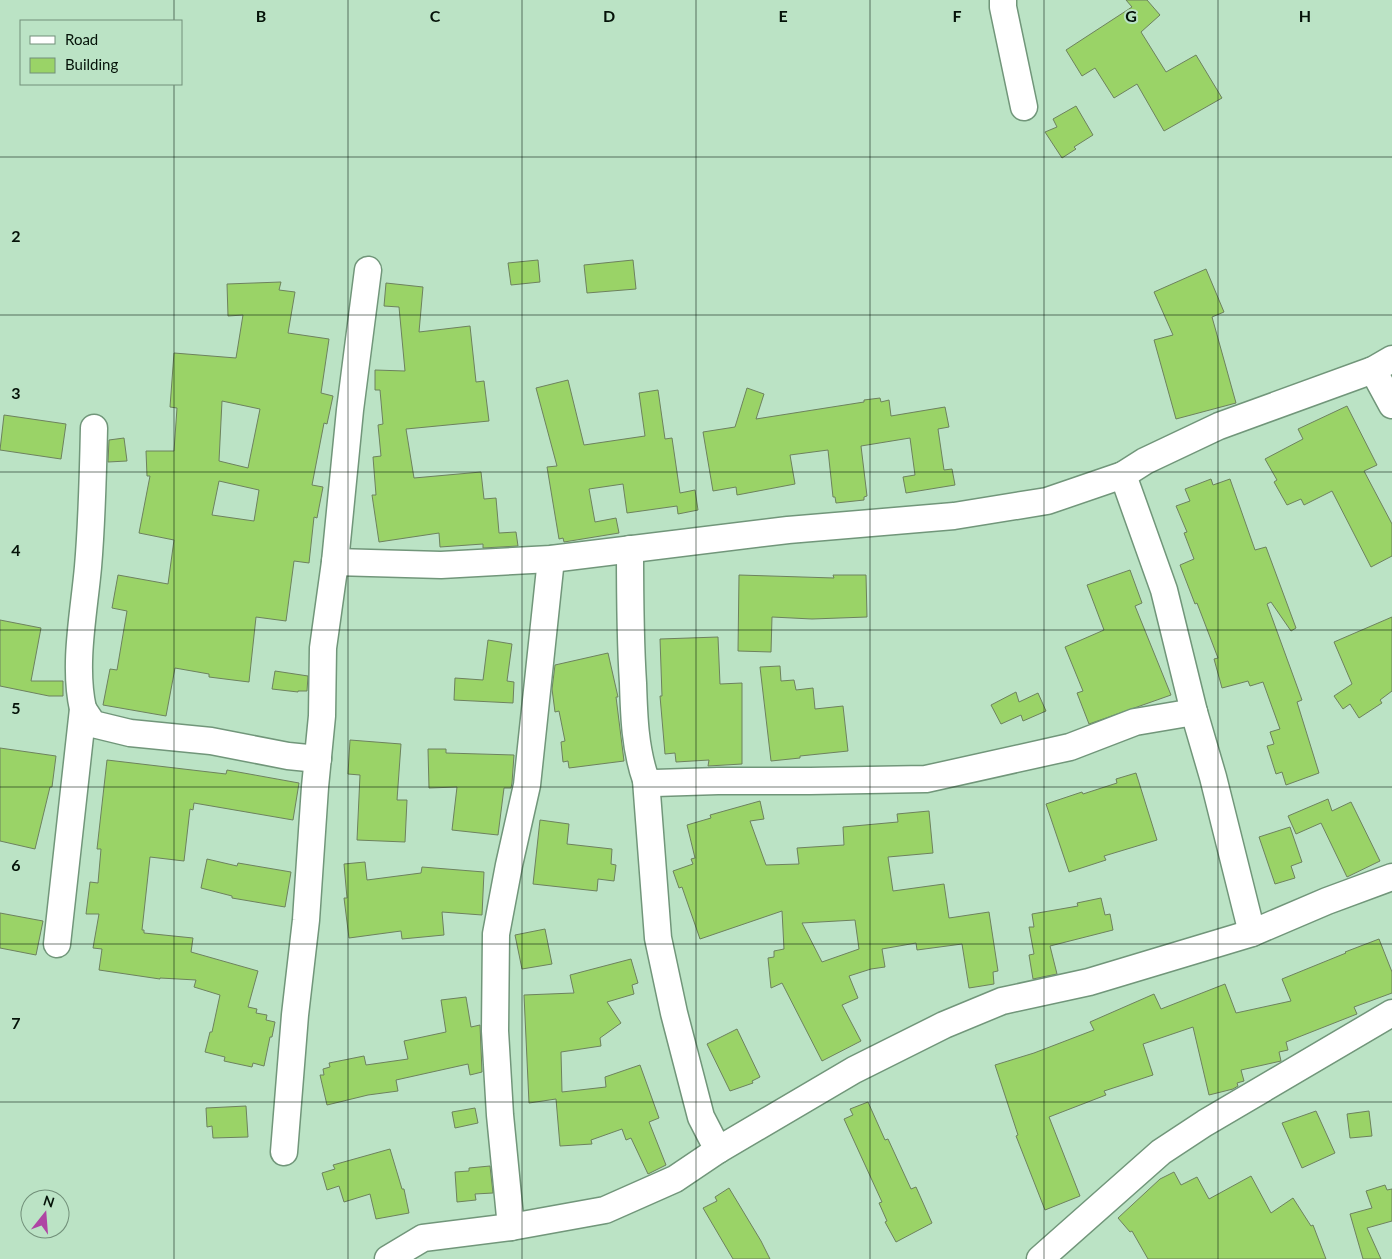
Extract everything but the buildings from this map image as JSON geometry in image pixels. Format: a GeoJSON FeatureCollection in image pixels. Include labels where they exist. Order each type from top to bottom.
{"type":"FeatureCollection","features":[{"type":"Feature","properties":{"kind":"street"},"geometry":{"type":"LineString","coordinates":[[1003,0],[1024,107]]}},
{"type":"Feature","properties":{"kind":"street"},"geometry":{"type":"LineString","coordinates":[[284,1152],[294,1015],[306,920],[322,716],[323,648],[335,562],[349,419],[368,270]]}},
{"type":"Feature","properties":{"kind":"street"},"geometry":{"type":"LineString","coordinates":[[335,562],[441,565],[551,559],[788,530],[954,516],[1046,500],[1123,475],[1146,461],[1219,426],[1382,364],[1392,404]]}},
{"type":"Feature","properties":{"kind":"street"},"geometry":{"type":"LineString","coordinates":[[94,428],[91,524],[80,653],[79,693],[83,709],[93,724],[130,732],[211,741],[288,756],[318,759]]}},
{"type":"Feature","properties":{"kind":"street"},"geometry":{"type":"LineString","coordinates":[[1123,475],[1164,590],[1252,933]]}},
{"type":"Feature","properties":{"kind":"street"},"geometry":{"type":"LineString","coordinates":[[630,549],[630,626],[635,726],[638,757],[646,780],[658,938],[674,1013],[700,1117],[718,1150]]}},
{"type":"Feature","properties":{"kind":"street"},"geometry":{"type":"LineString","coordinates":[[511,1227],[500,1115],[495,1031],[496,934],[527,785],[551,559]]}},
{"type":"Feature","properties":{"kind":"street"},"geometry":{"type":"LineString","coordinates":[[57,944],[83,709]]}},
{"type":"Feature","properties":{"kind":"street"},"geometry":{"type":"LineString","coordinates":[[646,780],[655,783],[718,780],[810,782],[926,778],[1070,747],[1135,722],[1194,712]]}},
{"type":"Feature","properties":{"kind":"street"},"geometry":{"type":"LineString","coordinates":[[388,1259],[423,1238],[511,1227],[604,1210],[675,1179],[718,1150],[854,1070],[944,1025],[1002,1001],[1089,982],[1252,933],[1327,901],[1392,877]]}},
{"type":"Feature","properties":{"kind":"street"},"geometry":{"type":"LineString","coordinates":[[1040,1259],[1162,1152],[1205,1123],[1392,1013]]}}]}
